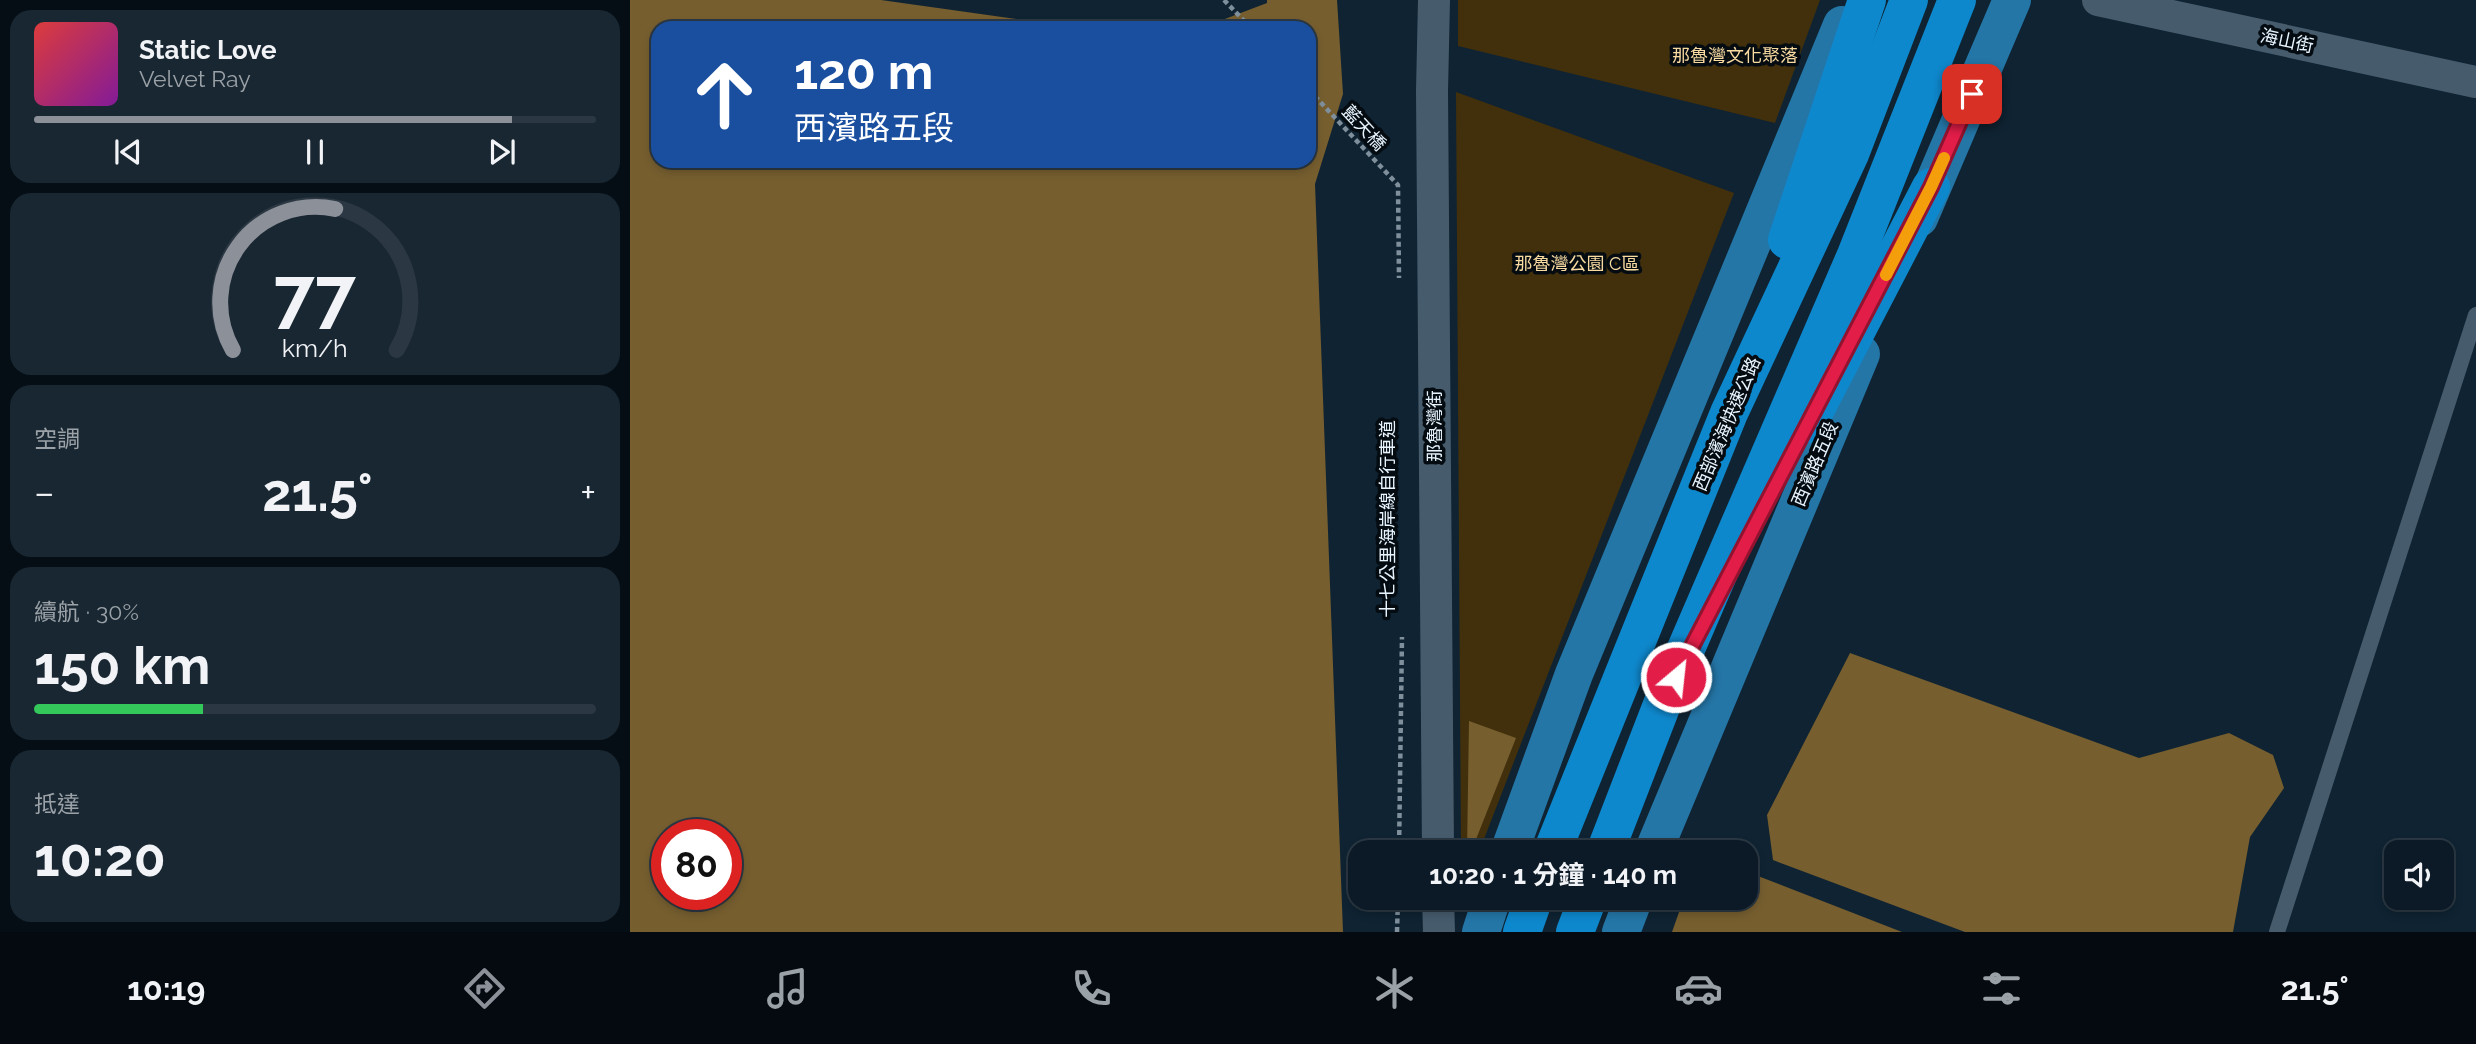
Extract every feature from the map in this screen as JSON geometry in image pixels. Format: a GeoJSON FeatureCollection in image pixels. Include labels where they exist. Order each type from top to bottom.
{"type":"FeatureCollection","features":[{"type":"Feature","properties":{"kind":"highway"},"geometry":{"type":"LineString","coordinates":[[1729,414],[1867,0]]}},
{"type":"Feature","properties":{"kind":"highway","name":"西部濱海快速公路"},"geometry":{"type":"LineString","coordinates":[[1557,840],[1729,414],[1850,154],[1909,0]]}},
{"type":"Feature","properties":{"kind":"highway"},"geometry":{"type":"LineString","coordinates":[[1610,840],[1663,702],[1856,255],[1957,0]]}},
{"type":"Feature","properties":{"kind":"highway"},"geometry":{"type":"LineString","coordinates":[[1663,702],[1931,187]]}},
{"type":"Feature","properties":{"kind":"highway"},"geometry":{"type":"LineString","coordinates":[[1522,932],[1530,910]]}},
{"type":"Feature","properties":{"kind":"highway"},"geometry":{"type":"LineString","coordinates":[[1575,932],[1583,910]]}},
{"type":"Feature","properties":{"kind":"main road"},"geometry":{"type":"LineString","coordinates":[[1513,840],[1574,674],[1853,0]]}},
{"type":"Feature","properties":{"kind":"main road","name":"西濱路五段"},"geometry":{"type":"LineString","coordinates":[[1658,840],[2012,0]]}},
{"type":"Feature","properties":{"kind":"main road"},"geometry":{"type":"LineString","coordinates":[[1481,932],[1488,910]]}},
{"type":"Feature","properties":{"kind":"main road"},"geometry":{"type":"LineString","coordinates":[[1621,932],[1629,910]]}},
{"type":"Feature","properties":{"kind":"street","name":"那魯灣街"},"geometry":{"type":"LineString","coordinates":[[1434,0],[1432,91],[1438,840]]}},
{"type":"Feature","properties":{"kind":"street","name":"海山街"},"geometry":{"type":"LineString","coordinates":[[2098,0],[2476,82]]}},
{"type":"Feature","properties":{"kind":"street"},"geometry":{"type":"LineString","coordinates":[[1438,910],[1439,932]]}},
{"type":"Feature","properties":{"kind":"lane"},"geometry":{"type":"LineString","coordinates":[[2277,932],[2476,315]]}},
{"type":"Feature","properties":{"kind":"path"},"geometry":{"type":"LineString","coordinates":[[1224,0],[1244,21]]}},
{"type":"Feature","properties":{"kind":"path","name":"藍天橋"},"geometry":{"type":"LineString","coordinates":[[1316,97],[1398,185],[1399,283]]}},
{"type":"Feature","properties":{"kind":"path","name":"十七公里海岸線自行車道"},"geometry":{"type":"LineString","coordinates":[[1399,840],[1402,632]]}},
{"type":"Feature","properties":{"kind":"path"},"geometry":{"type":"LineString","coordinates":[[1397,932],[1398,910]]}},
{"type":"Feature","properties":{"kind":"green space","name":"那魯灣文化聚落"},"geometry":{"type":"Polygon","coordinates":[[[1458,0],[1820,0],[1775,123],[1458,46],[1458,0]]]}},
{"type":"Feature","properties":{"kind":"green space","name":"那魯灣公園 C區"},"geometry":{"type":"Polygon","coordinates":[[[1456,92],[1734,193],[1484,840],[1461,840],[1456,92]]]}},
{"type":"Feature","properties":{"kind":"shaded area"},"geometry":{"type":"Polygon","coordinates":[[[630,0],[881,0],[1030,21],[651,21],[651,168],[1316,168],[1316,21],[1219,21],[1267,3],[1267,0],[1337,0],[1343,94],[1315,184],[1343,932],[630,932],[630,0]]]}},
{"type":"Feature","properties":{"kind":"shaded area"},"geometry":{"type":"Polygon","coordinates":[[[1850,653],[2139,758],[2229,733],[2273,755],[2284,788],[2250,837],[2233,932],[1965,932],[1773,860],[1767,815],[1850,653]]]}},
{"type":"Feature","properties":{"kind":"shaded area"},"geometry":{"type":"Polygon","coordinates":[[[1469,721],[1516,738],[1476,840],[1467,840],[1469,721]]]}},
{"type":"Feature","properties":{"kind":"shaded area"},"geometry":{"type":"Polygon","coordinates":[[[1758,876],[1902,932],[1672,932],[1680,910],[1758,910],[1758,876]]]}},
{"type":"Feature","properties":{"kind":"slow traffic"},"geometry":{"type":"LineString","coordinates":[[1886,275],[1944,158]]}},
{"type":"Feature","properties":{"kind":"route"},"geometry":{"type":"LineString","coordinates":[[1676,677],[1931,187],[1972,94]]}}]}
